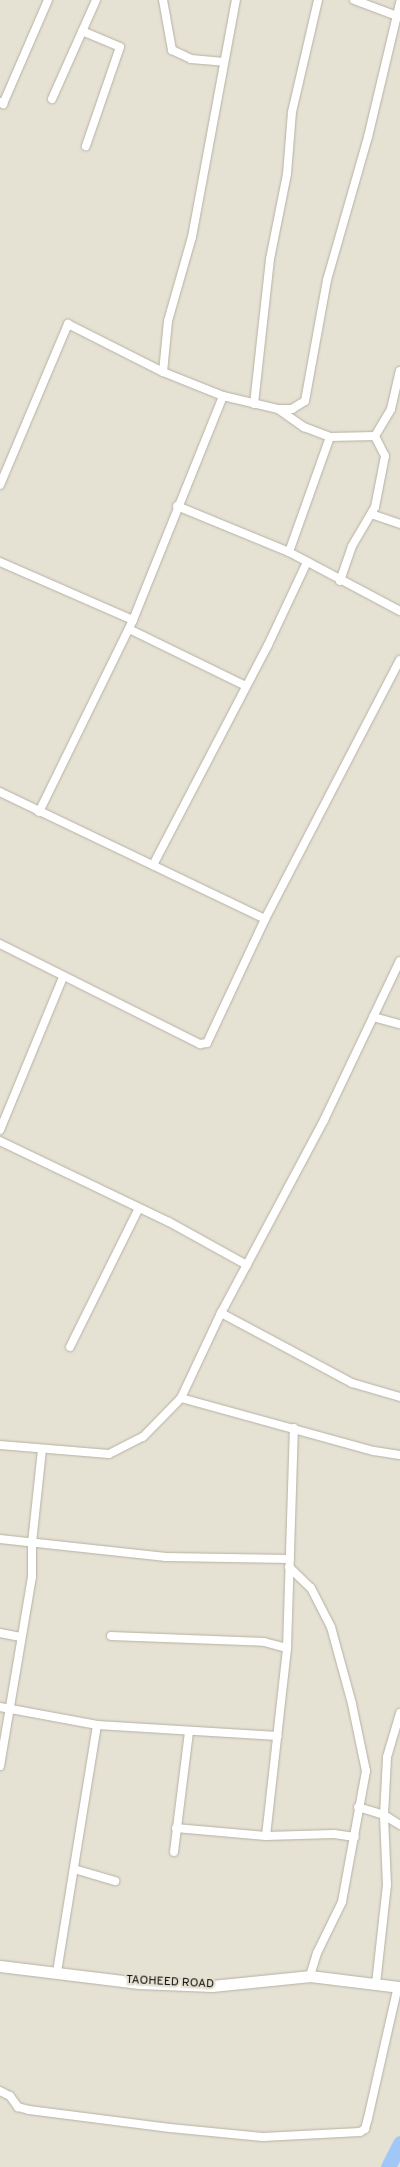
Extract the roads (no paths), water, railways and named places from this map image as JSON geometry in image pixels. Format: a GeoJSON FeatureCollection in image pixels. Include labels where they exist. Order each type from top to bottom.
{"type":"FeatureCollection","features":[{"type":"Feature","properties":{"kind":"main road","name":"TAOHEED ROAD"},"geometry":{"type":"LineString","coordinates":[[0,1966],[139,1983],[212,1986],[310,1976],[399,1987]]}},
{"type":"Feature","properties":{"kind":"street"},"geometry":{"type":"LineString","coordinates":[[0,102],[3,104],[48,0]]}},
{"type":"Feature","properties":{"kind":"street"},"geometry":{"type":"LineString","coordinates":[[52,99],[96,0]]}},
{"type":"Feature","properties":{"kind":"street"},"geometry":{"type":"LineString","coordinates":[[163,0],[172,50],[191,59],[224,62]]}},
{"type":"Feature","properties":{"kind":"street"},"geometry":{"type":"LineString","coordinates":[[162,372],[168,321],[192,237],[236,0]]}},
{"type":"Feature","properties":{"kind":"street"},"geometry":{"type":"LineString","coordinates":[[254,404],[265,297],[287,174],[292,112],[318,0]]}},
{"type":"Feature","properties":{"kind":"street"},"geometry":{"type":"LineString","coordinates":[[354,0],[399,17]]}},
{"type":"Feature","properties":{"kind":"street"},"geometry":{"type":"LineString","coordinates":[[0,485],[68,324],[162,372],[223,396],[278,409],[292,409],[305,401],[327,280],[399,17],[400,3]]}},
{"type":"Feature","properties":{"kind":"street"},"geometry":{"type":"LineString","coordinates":[[82,31],[120,47],[86,146]]}},
{"type":"Feature","properties":{"kind":"street"},"geometry":{"type":"LineString","coordinates":[[375,436],[391,409],[400,371]]}},
{"type":"Feature","properties":{"kind":"street"},"geometry":{"type":"LineString","coordinates":[[39,812],[133,620],[177,506],[223,396]]}},
{"type":"Feature","properties":{"kind":"street"},"geometry":{"type":"LineString","coordinates":[[278,409],[304,427],[330,437],[375,436]]}},
{"type":"Feature","properties":{"kind":"street"},"geometry":{"type":"LineString","coordinates":[[340,581],[352,546],[371,514],[385,456],[375,436]]}},
{"type":"Feature","properties":{"kind":"street"},"geometry":{"type":"LineString","coordinates":[[289,552],[301,526],[317,465],[330,437]]}},
{"type":"Feature","properties":{"kind":"street"},"geometry":{"type":"LineString","coordinates":[[177,506],[289,552],[340,581],[400,611]]}},
{"type":"Feature","properties":{"kind":"street"},"geometry":{"type":"LineString","coordinates":[[371,514],[400,524]]}},
{"type":"Feature","properties":{"kind":"street"},"geometry":{"type":"LineString","coordinates":[[0,562],[133,620]]}},
{"type":"Feature","properties":{"kind":"street"},"geometry":{"type":"LineString","coordinates":[[153,865],[246,686],[307,562]]}},
{"type":"Feature","properties":{"kind":"street"},"geometry":{"type":"LineString","coordinates":[[129,629],[246,686]]}},
{"type":"Feature","properties":{"kind":"street"},"geometry":{"type":"LineString","coordinates":[[0,944],[200,1044],[208,1043],[265,919],[400,660]]}},
{"type":"Feature","properties":{"kind":"street"},"geometry":{"type":"LineString","coordinates":[[0,792],[265,919]]}},
{"type":"Feature","properties":{"kind":"street"},"geometry":{"type":"LineString","coordinates":[[0,1445],[97,1455],[117,1451],[143,1437],[181,1398],[221,1313],[400,962]]}},
{"type":"Feature","properties":{"kind":"street"},"geometry":{"type":"LineString","coordinates":[[0,1130],[63,977]]}},
{"type":"Feature","properties":{"kind":"street"},"geometry":{"type":"LineString","coordinates":[[373,1017],[400,1024]]}},
{"type":"Feature","properties":{"kind":"street"},"geometry":{"type":"LineString","coordinates":[[0,1140],[139,1208],[247,1265]]}},
{"type":"Feature","properties":{"kind":"street"},"geometry":{"type":"LineString","coordinates":[[70,1347],[139,1208]]}},
{"type":"Feature","properties":{"kind":"street"},"geometry":{"type":"LineString","coordinates":[[221,1313],[352,1383],[400,1398]]}},
{"type":"Feature","properties":{"kind":"street"},"geometry":{"type":"LineString","coordinates":[[181,1398],[400,1455]]}},
{"type":"Feature","properties":{"kind":"street"},"geometry":{"type":"LineString","coordinates":[[266,1836],[287,1648],[294,1428]]}},
{"type":"Feature","properties":{"kind":"street"},"geometry":{"type":"LineString","coordinates":[[0,1766],[4,1708],[21,1637],[32,1578],[32,1543],[42,1450]]}},
{"type":"Feature","properties":{"kind":"street"},"geometry":{"type":"LineString","coordinates":[[0,1539],[166,1557],[290,1563],[311,1588],[331,1627],[365,1766],[355,1837],[342,1902],[317,1953],[310,1976]]}},
{"type":"Feature","properties":{"kind":"street"},"geometry":{"type":"LineString","coordinates":[[0,1633],[21,1637]]}},
{"type":"Feature","properties":{"kind":"street"},"geometry":{"type":"LineString","coordinates":[[111,1636],[264,1642],[287,1648]]}},
{"type":"Feature","properties":{"kind":"street"},"geometry":{"type":"LineString","coordinates":[[4,1708],[97,1725],[278,1736]]}},
{"type":"Feature","properties":{"kind":"street"},"geometry":{"type":"LineString","coordinates":[[376,1984],[387,1885],[384,1815],[387,1757],[400,1712]]}},
{"type":"Feature","properties":{"kind":"street"},"geometry":{"type":"LineString","coordinates":[[57,1972],[97,1725]]}},
{"type":"Feature","properties":{"kind":"street"},"geometry":{"type":"LineString","coordinates":[[174,1852],[190,1731]]}},
{"type":"Feature","properties":{"kind":"street"},"geometry":{"type":"LineString","coordinates":[[358,1808],[384,1815],[400,1825]]}},
{"type":"Feature","properties":{"kind":"street"},"geometry":{"type":"LineString","coordinates":[[176,1828],[266,1836],[334,1834],[355,1837]]}},
{"type":"Feature","properties":{"kind":"street"},"geometry":{"type":"LineString","coordinates":[[74,1869],[115,1881]]}},
{"type":"Feature","properties":{"kind":"street"},"geometry":{"type":"LineString","coordinates":[[0,2091],[10,2096],[18,2107],[29,2110],[170,2128],[263,2136],[360,2132],[364,2130],[368,2118],[399,1987]]}},
{"type":"Feature","properties":{"kind":"waterway"},"geometry":{"type":"LineString","coordinates":[[388,2167],[400,2143]]}}]}
